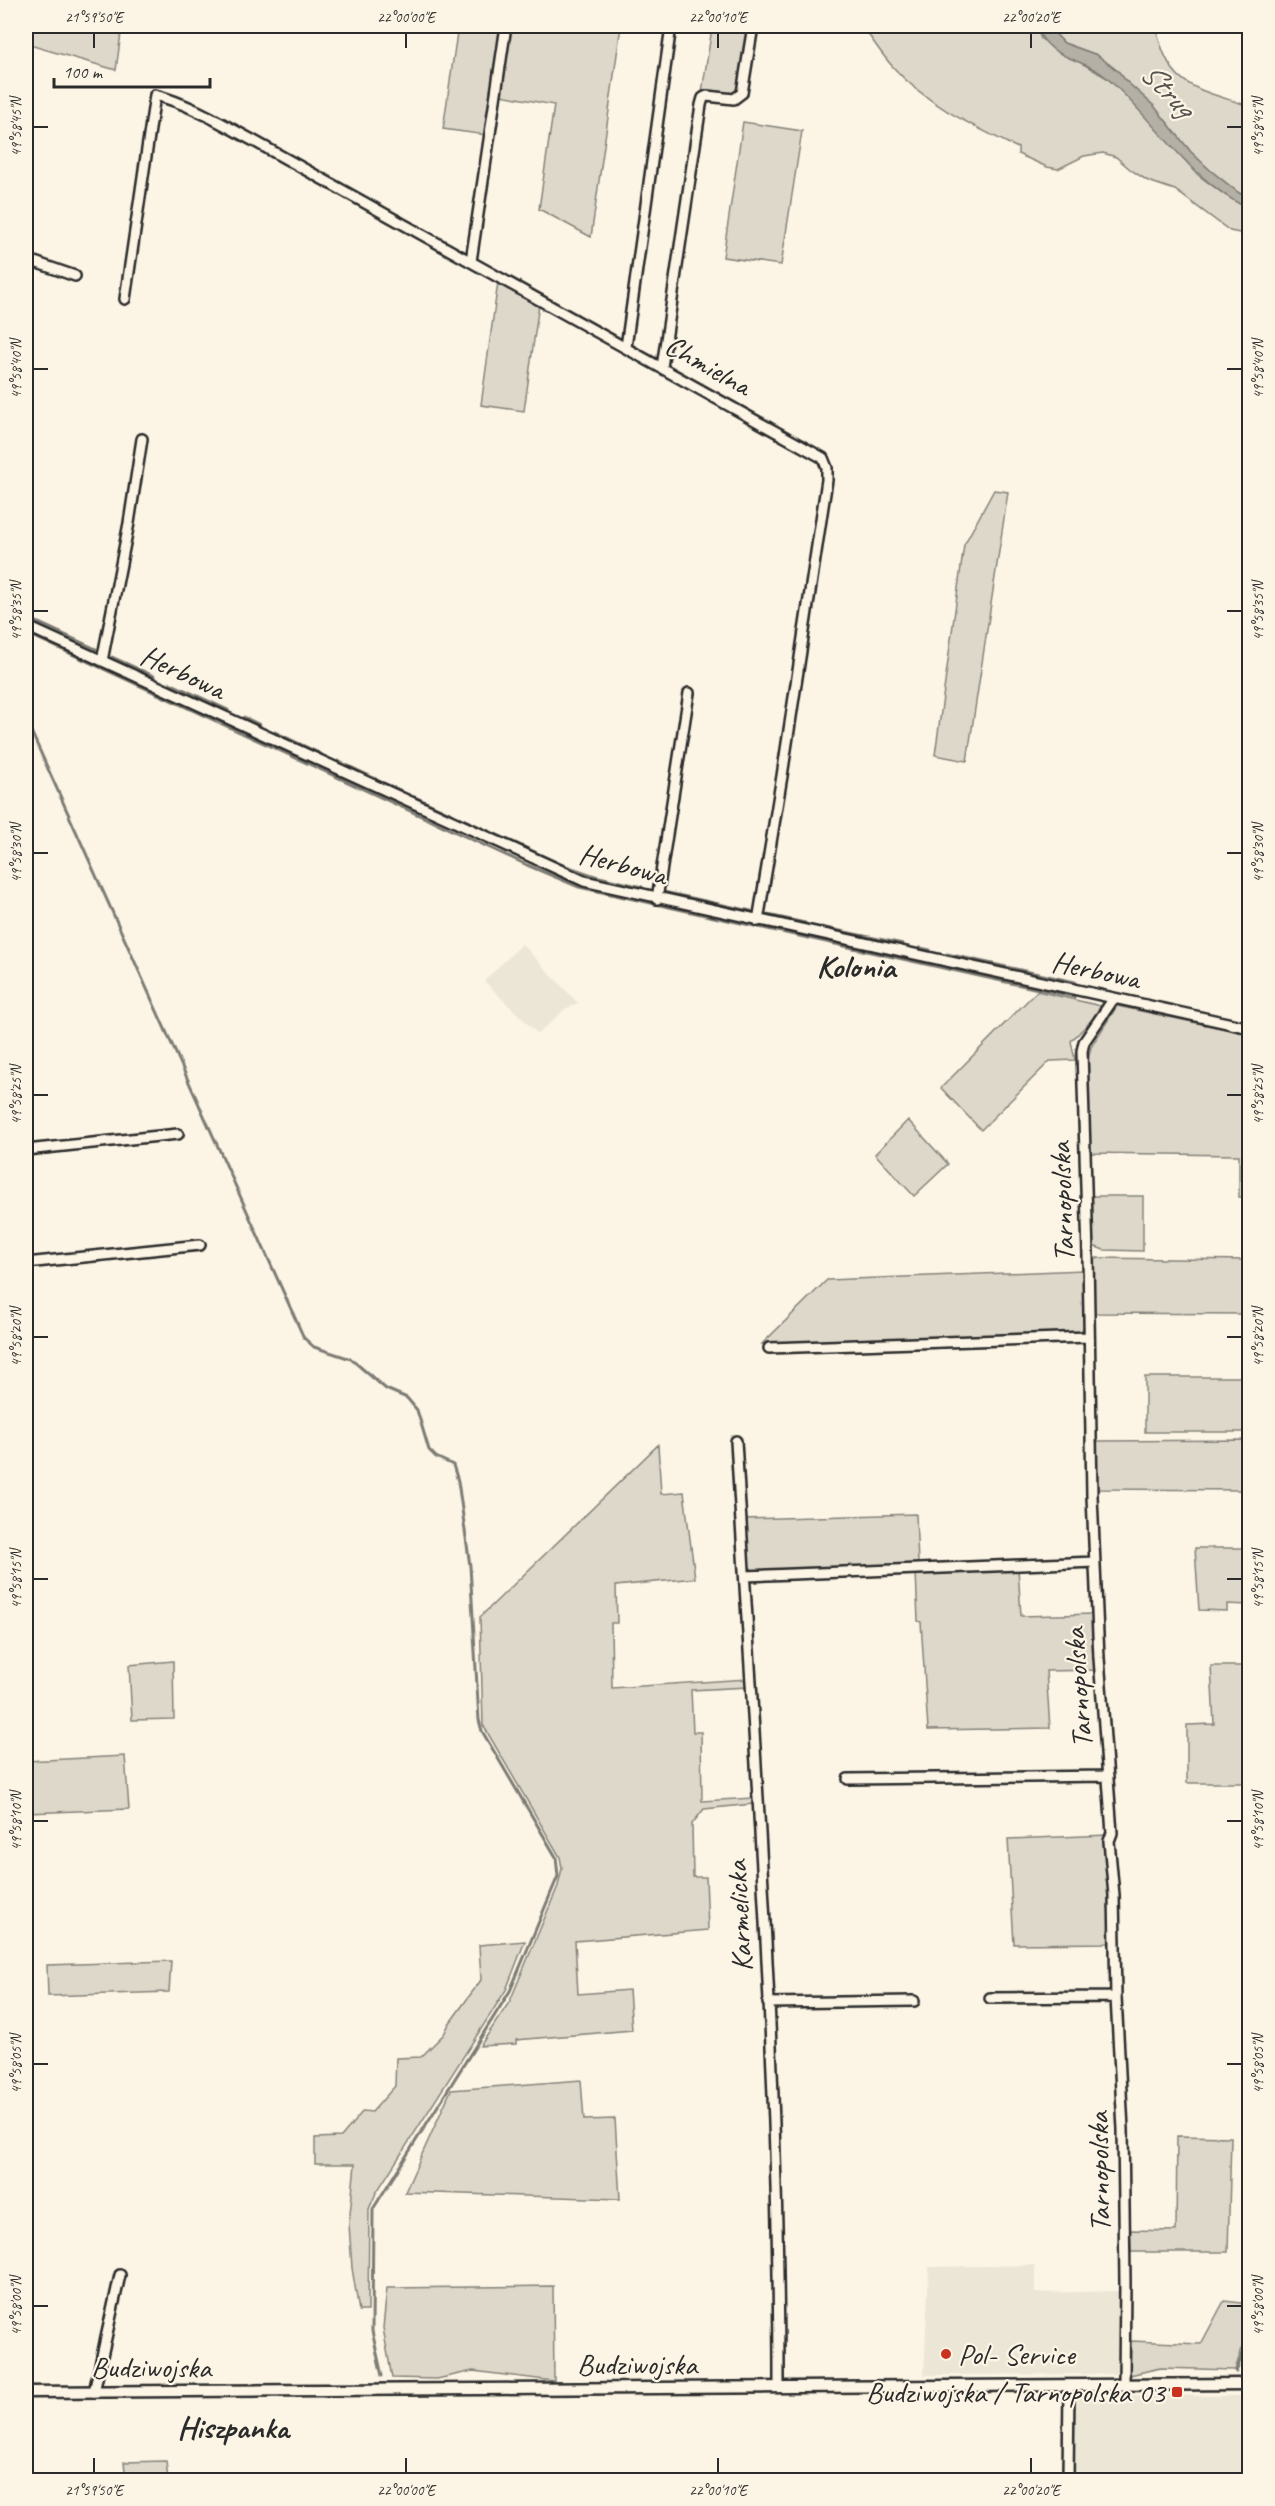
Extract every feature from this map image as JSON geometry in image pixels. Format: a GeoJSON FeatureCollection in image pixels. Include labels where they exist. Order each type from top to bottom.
{"type":"FeatureCollection","features":[{"type":"Feature","properties":{"kind":"street"},"geometry":{"type":"LineString","coordinates":[[471,261],[506,26]]}},
{"type":"Feature","properties":{"kind":"street"},"geometry":{"type":"LineString","coordinates":[[626,347],[672,26]]}},
{"type":"Feature","properties":{"kind":"street"},"geometry":{"type":"LineString","coordinates":[[662,367],[701,105],[703,98],[707,96],[734,99],[742,93],[753,26]]}},
{"type":"Feature","properties":{"kind":"street","name":"Chmielna"},"geometry":{"type":"LineString","coordinates":[[125,299],[155,95],[170,99],[227,127],[818,453],[826,462],[827,480],[758,921]]}},
{"type":"Feature","properties":{"kind":"street"},"geometry":{"type":"LineString","coordinates":[[26,259],[75,276]]}},
{"type":"Feature","properties":{"kind":"street"},"geometry":{"type":"LineString","coordinates":[[102,661],[129,523],[142,439]]}},
{"type":"Feature","properties":{"kind":"street","name":"Herbowa"},"geometry":{"type":"LineString","coordinates":[[26,626],[564,874],[598,885],[758,921],[1250,1028]]}},
{"type":"Feature","properties":{"kind":"street"},"geometry":{"type":"LineString","coordinates":[[657,898],[689,693]]}},
{"type":"Feature","properties":{"kind":"street","name":"Tarnopolska"},"geometry":{"type":"LineString","coordinates":[[1114,998],[1084,1042],[1082,1051],[1095,1562],[1108,1776],[1123,2152],[1124,2384]]}},
{"type":"Feature","properties":{"kind":"street"},"geometry":{"type":"LineString","coordinates":[[26,1150],[178,1134]]}},
{"type":"Feature","properties":{"kind":"street"},"geometry":{"type":"LineString","coordinates":[[26,1263],[200,1245]]}},
{"type":"Feature","properties":{"kind":"street"},"geometry":{"type":"LineString","coordinates":[[769,1348],[1089,1337]]}},
{"type":"Feature","properties":{"kind":"street","name":"Karmelicka"},"geometry":{"type":"LineString","coordinates":[[736,1441],[776,2162],[779,2387]]}},
{"type":"Feature","properties":{"kind":"street"},"geometry":{"type":"LineString","coordinates":[[745,1576],[1095,1562]]}},
{"type":"Feature","properties":{"kind":"street"},"geometry":{"type":"LineString","coordinates":[[848,1779],[1108,1776]]}},
{"type":"Feature","properties":{"kind":"street"},"geometry":{"type":"LineString","coordinates":[[990,1998],[1116,1996]]}},
{"type":"Feature","properties":{"kind":"street"},"geometry":{"type":"LineString","coordinates":[[768,2003],[914,2001]]}},
{"type":"Feature","properties":{"kind":"street"},"geometry":{"type":"LineString","coordinates":[[94,2392],[120,2275]]}},
{"type":"Feature","properties":{"kind":"street","name":"Budziwojska"},"geometry":{"type":"LineString","coordinates":[[26,2392],[1250,2384]]}},
{"type":"Feature","properties":{"kind":"street"},"geometry":{"type":"LineString","coordinates":[[1068,2481],[1069,2385]]}},
{"type":"Feature","properties":{"kind":"shaded area"},"geometry":{"type":"Polygon","coordinates":[[[26,26],[122,26],[116,70],[26,44],[26,26]]]}},
{"type":"Feature","properties":{"kind":"shaded area"},"geometry":{"type":"Polygon","coordinates":[[[458,26],[502,26],[486,135],[443,129],[458,26]]]}},
{"type":"Feature","properties":{"kind":"shaded area"},"geometry":{"type":"Polygon","coordinates":[[[510,26],[621,26],[591,237],[539,209],[554,105],[501,95],[510,26]]]}},
{"type":"Feature","properties":{"kind":"shaded area"},"geometry":{"type":"Polygon","coordinates":[[[862,26],[1036,26],[1041,39],[1107,78],[1134,102],[1198,175],[1249,209],[1249,235],[1230,231],[1175,190],[1148,181],[1116,157],[1103,153],[1084,156],[1058,169],[1047,167],[1018,154],[1018,148],[951,114],[921,93],[893,67],[862,26]]]}},
{"type":"Feature","properties":{"kind":"shaded area"},"geometry":{"type":"Polygon","coordinates":[[[1036,26],[1048,26],[1064,43],[1097,55],[1119,72],[1154,106],[1191,152],[1239,193],[1249,197],[1249,209],[1228,197],[1191,166],[1107,78],[1049,46],[1036,26]]]}},
{"type":"Feature","properties":{"kind":"shaded area"},"geometry":{"type":"Polygon","coordinates":[[[1048,26],[1156,26],[1161,46],[1176,74],[1199,89],[1249,106],[1249,197],[1239,193],[1191,152],[1154,106],[1119,72],[1097,55],[1064,43],[1048,26]]]}},
{"type":"Feature","properties":{"kind":"shaded area"},"geometry":{"type":"Polygon","coordinates":[[[712,28],[748,33],[739,94],[735,97],[702,92],[712,28]]]}},
{"type":"Feature","properties":{"kind":"shaded area"},"geometry":{"type":"Polygon","coordinates":[[[743,122],[802,131],[781,265],[723,257],[743,122]]]}},
{"type":"Feature","properties":{"kind":"shaded area"},"geometry":{"type":"Polygon","coordinates":[[[498,282],[539,304],[524,411],[481,405],[498,282]]]}},
{"type":"Feature","properties":{"kind":"shaded area"},"geometry":{"type":"Polygon","coordinates":[[[994,490],[1008,492],[967,761],[935,755],[964,545],[994,490]]]}},
{"type":"Feature","properties":{"kind":"shaded area"},"geometry":{"type":"Polygon","coordinates":[[[522,944],[578,1003],[565,1009],[538,1034],[484,981],[522,944]]]}},
{"type":"Feature","properties":{"kind":"shaded area"},"geometry":{"type":"Polygon","coordinates":[[[1037,991],[1105,1007],[1071,1041],[1075,1060],[1050,1061],[981,1130],[941,1088],[1037,991]]]}},
{"type":"Feature","properties":{"kind":"shaded area"},"geometry":{"type":"Polygon","coordinates":[[[1117,1006],[1249,1034],[1249,1251],[1245,1251],[1246,1197],[1239,1197],[1239,1155],[1088,1153],[1086,1068],[1091,1047],[1117,1006]]]}},
{"type":"Feature","properties":{"kind":"shaded area"},"geometry":{"type":"Polygon","coordinates":[[[908,1120],[948,1164],[914,1196],[875,1154],[908,1120]]]}},
{"type":"Feature","properties":{"kind":"shaded area"},"geometry":{"type":"Polygon","coordinates":[[[1089,1196],[1143,1196],[1143,1251],[1104,1250],[1093,1246],[1089,1196]]]}},
{"type":"Feature","properties":{"kind":"shaded area"},"geometry":{"type":"Polygon","coordinates":[[[1094,1258],[1249,1260],[1249,1314],[1091,1313],[1090,1261],[1094,1258]]]}},
{"type":"Feature","properties":{"kind":"shaded area"},"geometry":{"type":"Polygon","coordinates":[[[1084,1270],[1085,1326],[1080,1332],[762,1344],[827,1280],[1084,1270]]]}},
{"type":"Feature","properties":{"kind":"shaded area"},"geometry":{"type":"Polygon","coordinates":[[[1145,1377],[1249,1377],[1249,1432],[1145,1432],[1145,1377]]]}},
{"type":"Feature","properties":{"kind":"shaded area"},"geometry":{"type":"Polygon","coordinates":[[[1249,1440],[1249,1490],[1094,1489],[1093,1446],[1098,1441],[1249,1440]]]}},
{"type":"Feature","properties":{"kind":"shaded area"},"geometry":{"type":"Polygon","coordinates":[[[658,1445],[661,1494],[684,1492],[695,1578],[616,1586],[617,1623],[611,1623],[612,1688],[747,1679],[748,1687],[691,1690],[693,1732],[701,1732],[702,1801],[753,1798],[753,1804],[704,1809],[692,1824],[693,1877],[706,1877],[708,1930],[575,1941],[578,1994],[629,1990],[632,2030],[516,2040],[516,2044],[480,2046],[510,2001],[558,1886],[562,1868],[560,1857],[483,1725],[480,1617],[658,1445]]]}},
{"type":"Feature","properties":{"kind":"shaded area"},"geometry":{"type":"Polygon","coordinates":[[[916,1514],[918,1564],[754,1571],[745,1563],[743,1519],[916,1514]]]}},
{"type":"Feature","properties":{"kind":"shaded area"},"geometry":{"type":"Polygon","coordinates":[[[1195,1548],[1249,1548],[1249,1605],[1227,1604],[1227,1611],[1199,1610],[1195,1548]]]}},
{"type":"Feature","properties":{"kind":"shaded area"},"geometry":{"type":"Polygon","coordinates":[[[1018,1568],[1021,1616],[1094,1614],[1098,1670],[1046,1671],[1050,1728],[928,1730],[916,1572],[1018,1568]]]}},
{"type":"Feature","properties":{"kind":"shaded area"},"geometry":{"type":"Polygon","coordinates":[[[173,1661],[174,1719],[132,1720],[129,1665],[173,1661]]]}},
{"type":"Feature","properties":{"kind":"shaded area"},"geometry":{"type":"Polygon","coordinates":[[[1211,1666],[1249,1666],[1249,1783],[1187,1783],[1187,1725],[1214,1724],[1211,1666]]]}},
{"type":"Feature","properties":{"kind":"shaded area"},"geometry":{"type":"Polygon","coordinates":[[[125,1756],[129,1809],[27,1813],[26,1761],[125,1756]]]}},
{"type":"Feature","properties":{"kind":"shaded area"},"geometry":{"type":"Polygon","coordinates":[[[1109,1835],[1112,1943],[1014,1944],[1008,1839],[1109,1835]]]}},
{"type":"Feature","properties":{"kind":"shaded area"},"geometry":{"type":"Polygon","coordinates":[[[525,1941],[506,1990],[376,2193],[369,2209],[368,2311],[359,2311],[352,2268],[349,2224],[355,2164],[315,2164],[315,2138],[341,2137],[363,2111],[372,2112],[395,2086],[396,2058],[421,2057],[444,2034],[481,1980],[479,1945],[525,1941]]]}},
{"type":"Feature","properties":{"kind":"shaded area"},"geometry":{"type":"Polygon","coordinates":[[[171,1961],[169,1992],[48,1996],[47,1965],[171,1961]]]}},
{"type":"Feature","properties":{"kind":"shaded area"},"geometry":{"type":"Polygon","coordinates":[[[581,2080],[584,2120],[615,2119],[620,2199],[405,2192],[451,2090],[581,2080]]]}},
{"type":"Feature","properties":{"kind":"shaded area"},"geometry":{"type":"Polygon","coordinates":[[[1177,2136],[1231,2137],[1228,2252],[1131,2252],[1130,2230],[1176,2231],[1177,2136]]]}},
{"type":"Feature","properties":{"kind":"shaded area"},"geometry":{"type":"Polygon","coordinates":[[[1035,2265],[1035,2293],[1121,2291],[1119,2374],[924,2375],[929,2267],[1035,2265]]]}},
{"type":"Feature","properties":{"kind":"shaded area"},"geometry":{"type":"Polygon","coordinates":[[[1249,2279],[1249,2327],[1235,2370],[1160,2368],[1130,2375],[1131,2341],[1201,2344],[1224,2301],[1242,2303],[1249,2279]]]}},
{"type":"Feature","properties":{"kind":"shaded area"},"geometry":{"type":"Polygon","coordinates":[[[553,2286],[554,2381],[473,2371],[437,2379],[392,2378],[383,2328],[387,2288],[553,2286]]]}},
{"type":"Feature","properties":{"kind":"shaded area"},"geometry":{"type":"Polygon","coordinates":[[[1073,2395],[1249,2396],[1249,2480],[1072,2480],[1073,2395]]]}},
{"type":"Feature","properties":{"kind":"shaded area"},"geometry":{"type":"Polygon","coordinates":[[[166,2461],[168,2480],[126,2480],[124,2462],[166,2461]]]}},
{"type":"Feature","properties":{"kind":"waterway"},"geometry":{"type":"LineString","coordinates":[[26,617],[96,649]]}},
{"type":"Feature","properties":{"kind":"waterway"},"geometry":{"type":"LineString","coordinates":[[26,633],[579,887],[1074,997]]}},
{"type":"Feature","properties":{"kind":"waterway"},"geometry":{"type":"LineString","coordinates":[[112,657],[154,676]]}},
{"type":"Feature","properties":{"kind":"waterway"},"geometry":{"type":"LineString","coordinates":[[170,683],[228,710]]}},
{"type":"Feature","properties":{"kind":"waterway"},"geometry":{"type":"LineString","coordinates":[[244,717],[260,725]]}},
{"type":"Feature","properties":{"kind":"waterway"},"geometry":{"type":"LineString","coordinates":[[26,720],[304,1338],[314,1347],[351,1359],[386,1389],[407,1398],[417,1410],[429,1450],[436,1457],[453,1465],[458,1481],[470,1566],[479,1720],[482,1731],[556,1857],[558,1876],[510,1991],[373,2209],[372,2331],[382,2376]]}},
{"type":"Feature","properties":{"kind":"waterway"},"geometry":{"type":"LineString","coordinates":[[275,732],[321,754]]}},
{"type":"Feature","properties":{"kind":"waterway"},"geometry":{"type":"LineString","coordinates":[[338,761],[376,779]]}},
{"type":"Feature","properties":{"kind":"waterway"},"geometry":{"type":"LineString","coordinates":[[384,783],[400,790]]}},
{"type":"Feature","properties":{"kind":"waterway"},"geometry":{"type":"LineString","coordinates":[[415,797],[563,865],[595,876],[642,887]]}},
{"type":"Feature","properties":{"kind":"waterway"},"geometry":{"type":"LineString","coordinates":[[659,891],[751,911]]}},
{"type":"Feature","properties":{"kind":"waterway"},"geometry":{"type":"LineString","coordinates":[[768,915],[805,923]]}},
{"type":"Feature","properties":{"kind":"waterway"},"geometry":{"type":"LineString","coordinates":[[821,927],[903,944]]}},
{"type":"Feature","properties":{"kind":"waterway"},"geometry":{"type":"LineString","coordinates":[[920,948],[930,950]]}},
{"type":"Feature","properties":{"kind":"waterway"},"geometry":{"type":"LineString","coordinates":[[947,954],[1075,982]]}},
{"type":"Feature","properties":{"kind":"waterway"},"geometry":{"type":"LineString","coordinates":[[1236,2372],[1250,2335]]}},
{"type":"Feature","properties":{"kind":"place","name":"Pol- Service"},"geometry":{"type":"Point","coordinates":[946,2354]}},
{"type":"Feature","properties":{"kind":"place","name":"Budziwojska / Tarnopolska 03"},"geometry":{"type":"Point","coordinates":[1177,2392]}},
{"type":"Feature","properties":{"kind":"district","name":"Kolonia"},"geometry":{"type":"Point","coordinates":[856,966]}},
{"type":"Feature","properties":{"kind":"district","name":"Hiszpanka"},"geometry":{"type":"Point","coordinates":[233,2427]}},
{"type":"Feature","properties":{"kind":"water label","name":"Strug"},"geometry":{"type":"Point","coordinates":[1168,89]}}]}
